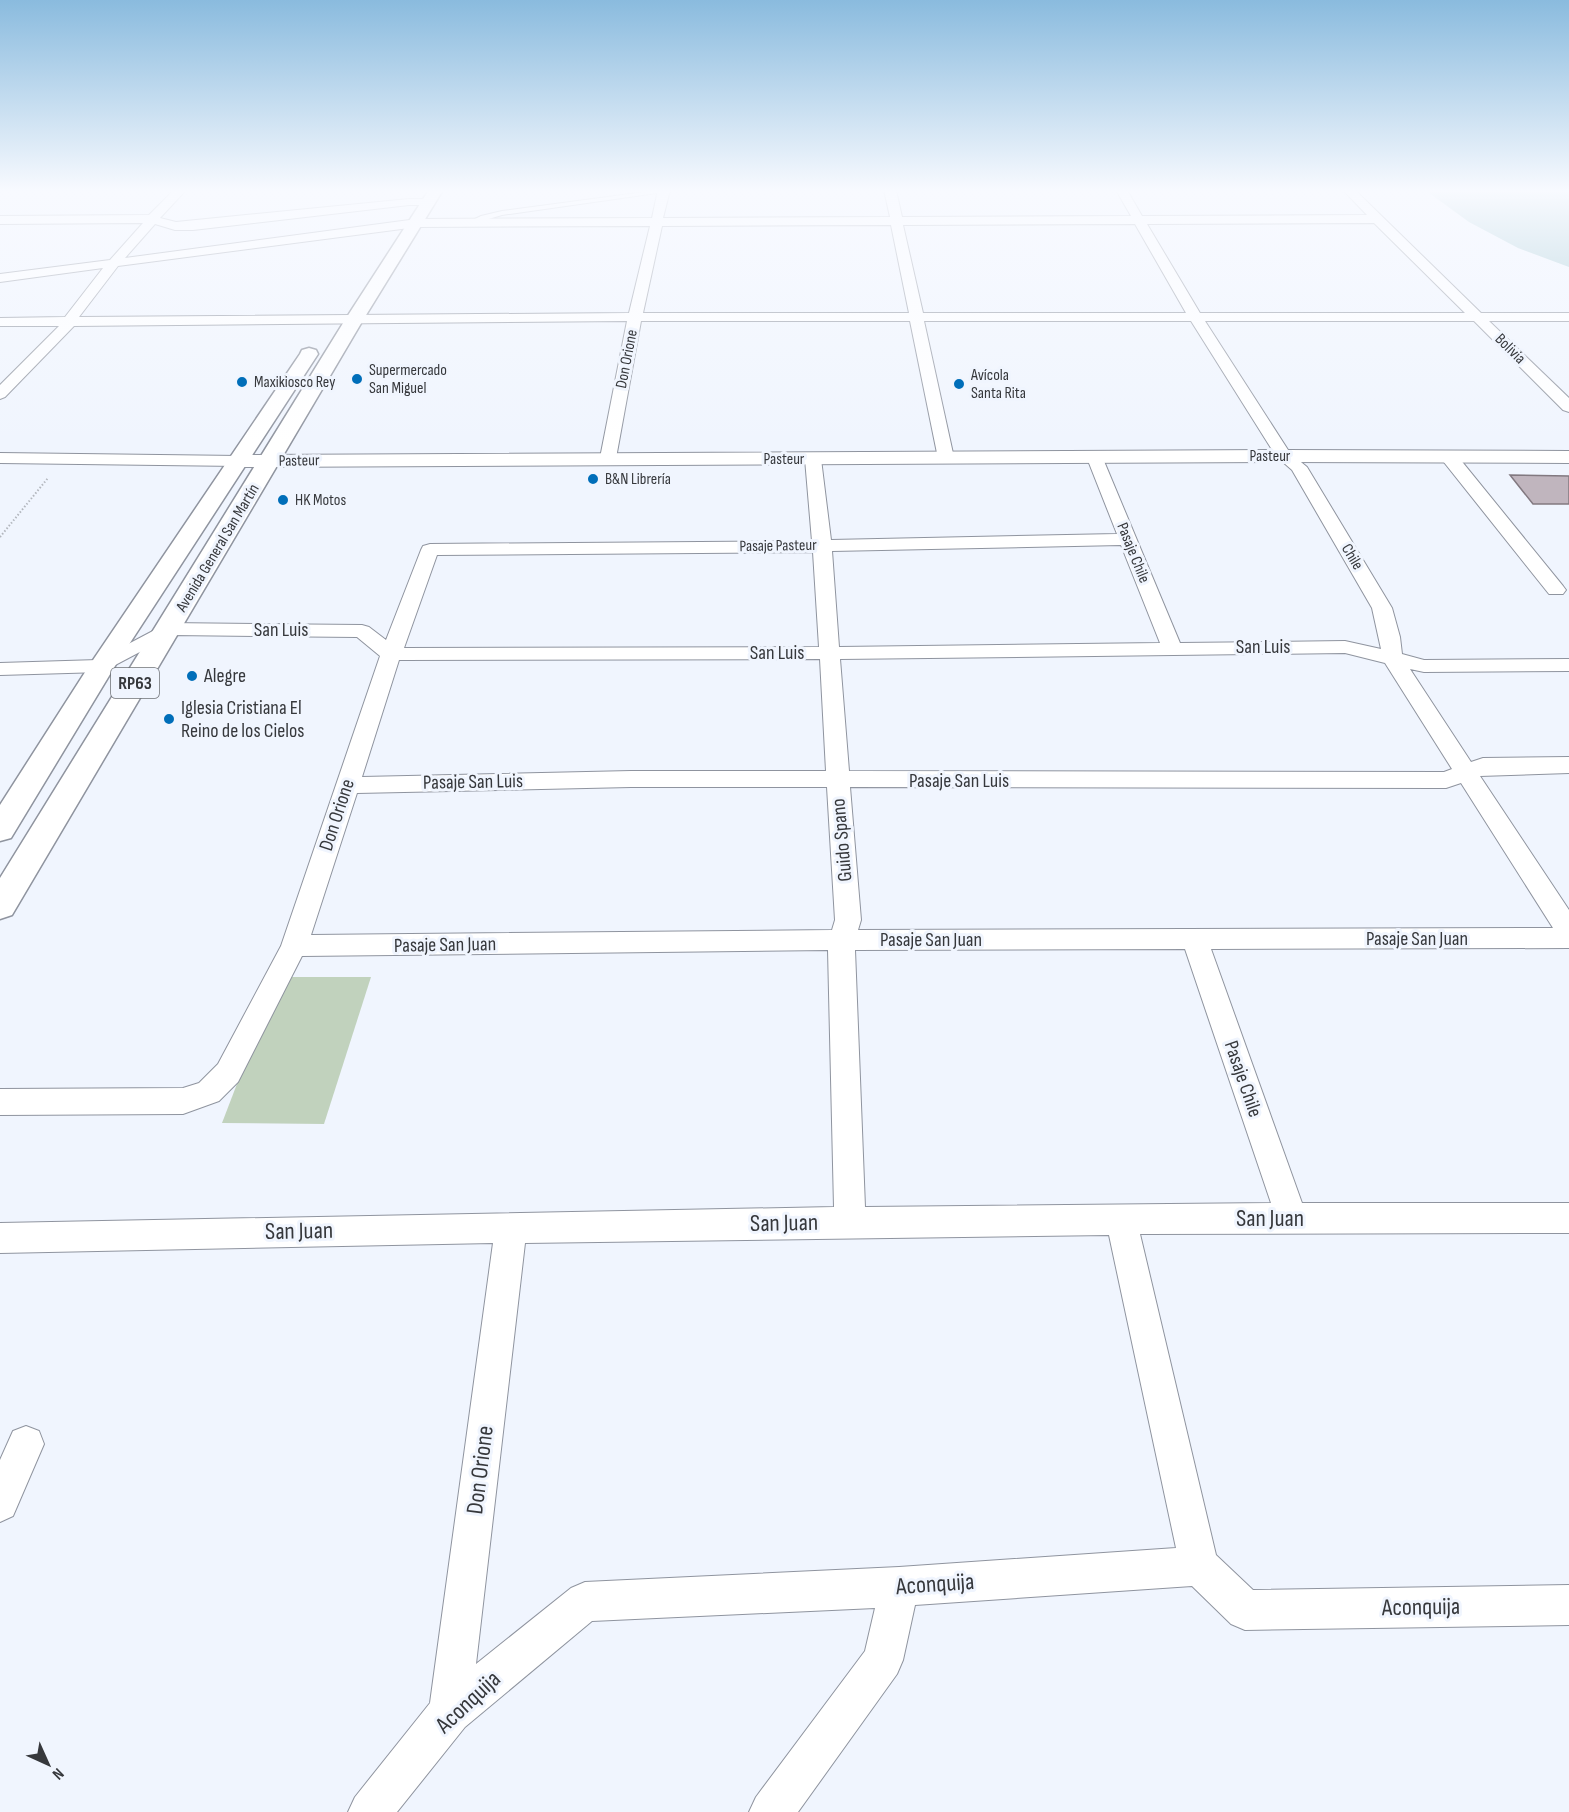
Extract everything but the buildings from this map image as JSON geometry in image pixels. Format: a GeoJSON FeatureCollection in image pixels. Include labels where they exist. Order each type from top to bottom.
{"type":"FeatureCollection","features":[{"type":"Feature","properties":{"kind":"main road","name":"Avenida General San Martín"},"geometry":{"type":"LineString","coordinates":[[0,906],[384,275]]}},
{"type":"Feature","properties":{"kind":"main road","name":"Avenida General San Martín"},"geometry":{"type":"LineString","coordinates":[[0,830],[102,666],[345,300]]}},
{"type":"Feature","properties":{"kind":"street"},"geometry":{"type":"LineString","coordinates":[[0,278],[28,275]]}},
{"type":"Feature","properties":{"kind":"street"},"geometry":{"type":"LineString","coordinates":[[0,394],[70,321],[72,315],[104,275]]}},
{"type":"Feature","properties":{"kind":"street","name":"Don Orione"},"geometry":{"type":"LineString","coordinates":[[608,458],[645,275]]}},
{"type":"Feature","properties":{"kind":"street"},"geometry":{"type":"LineString","coordinates":[[908,275],[946,458]]}},
{"type":"Feature","properties":{"kind":"street","name":"Chile"},"geometry":{"type":"LineString","coordinates":[[1171,275],[1284,456],[1299,467],[1382,608],[1390,637],[1392,658],[1569,931]]}},
{"type":"Feature","properties":{"kind":"street","name":"Bolivia"},"geometry":{"type":"LineString","coordinates":[[1434,275],[1569,407]]}},
{"type":"Feature","properties":{"kind":"street"},"geometry":{"type":"LineString","coordinates":[[0,322],[635,317],[1569,317]]}},
{"type":"Feature","properties":{"kind":"street"},"geometry":{"type":"LineString","coordinates":[[1449,457],[1556,590]]}},
{"type":"Feature","properties":{"kind":"street","name":"Pasteur"},"geometry":{"type":"LineString","coordinates":[[0,458],[270,462],[608,458],[1569,457]]}},
{"type":"Feature","properties":{"kind":"street","name":"Pasaje Chile"},"geometry":{"type":"LineString","coordinates":[[1095,458],[1172,648]]}},
{"type":"Feature","properties":{"kind":"street","name":"Guido Spano"},"geometry":{"type":"LineString","coordinates":[[813,459],[822,546],[848,920],[841,940],[850,1222]]}},
{"type":"Feature","properties":{"kind":"street","name":"Pasaje Pasteur"},"geometry":{"type":"LineString","coordinates":[[430,550],[822,546],[1127,539]]}},
{"type":"Feature","properties":{"kind":"street","name":"Don Orione"},"geometry":{"type":"LineString","coordinates":[[0,1102],[183,1101],[209,1092],[228,1073],[294,946],[391,654],[430,550]]}},
{"type":"Feature","properties":{"kind":"street","name":"San Luis"},"geometry":{"type":"LineString","coordinates":[[0,669],[102,666],[168,629],[362,631],[391,654],[828,653],[1345,647],[1424,666],[1569,665]]}},
{"type":"Feature","properties":{"kind":"street","name":"Pasaje San Luis"},"geometry":{"type":"LineString","coordinates":[[347,785],[631,779],[1446,780],[1483,766],[1569,765]]}},
{"type":"Feature","properties":{"kind":"street","name":"Pasaje San Juan"},"geometry":{"type":"LineString","coordinates":[[294,946],[841,940],[1569,938]]}},
{"type":"Feature","properties":{"kind":"street","name":"Pasaje Chile"},"geometry":{"type":"LineString","coordinates":[[1195,940],[1292,1217]]}},
{"type":"Feature","properties":{"kind":"street","name":"San Juan"},"geometry":{"type":"LineString","coordinates":[[0,1238],[850,1222],[1292,1217],[1569,1218]]}},
{"type":"Feature","properties":{"kind":"street"},"geometry":{"type":"LineString","coordinates":[[1121,1219],[1199,1566]]}},
{"type":"Feature","properties":{"kind":"street","name":"Don Orione"},"geometry":{"type":"LineString","coordinates":[[450,1712],[511,1227]]}},
{"type":"Feature","properties":{"kind":"street"},"geometry":{"type":"LineString","coordinates":[[0,1503],[26,1444]]}},
{"type":"Feature","properties":{"kind":"street","name":"Aconquija"},"geometry":{"type":"LineString","coordinates":[[370,1812],[450,1712],[585,1602],[898,1587],[1199,1566],[1245,1610],[1569,1605]]}},
{"type":"Feature","properties":{"kind":"street"},"geometry":{"type":"LineString","coordinates":[[771,1812],[883,1660],[898,1587]]}},
{"type":"Feature","properties":{"kind":"path"},"geometry":{"type":"LineString","coordinates":[[0,537],[64,459]]}},
{"type":"Feature","properties":{"kind":"green space"},"geometry":{"type":"Polygon","coordinates":[[[278,977],[371,977],[324,1124],[222,1123],[278,977]]]}},
{"type":"Feature","properties":{"kind":"place","name":"Supermercado San Miguel"},"geometry":{"type":"Point","coordinates":[357,379]}},
{"type":"Feature","properties":{"kind":"place","name":"Maxikiosco Rey"},"geometry":{"type":"Point","coordinates":[242,382]}},
{"type":"Feature","properties":{"kind":"place","name":"Avícola Santa Rita"},"geometry":{"type":"Point","coordinates":[959,384]}},
{"type":"Feature","properties":{"kind":"place","name":"B&N Librería"},"geometry":{"type":"Point","coordinates":[593,479]}},
{"type":"Feature","properties":{"kind":"place","name":"HK Motos"},"geometry":{"type":"Point","coordinates":[283,500]}},
{"type":"Feature","properties":{"kind":"place","name":"Alegre"},"geometry":{"type":"Point","coordinates":[192,676]}},
{"type":"Feature","properties":{"kind":"place","name":"Iglesia Cristiana El Reino de los Cielos"},"geometry":{"type":"Point","coordinates":[169,719]}}]}
